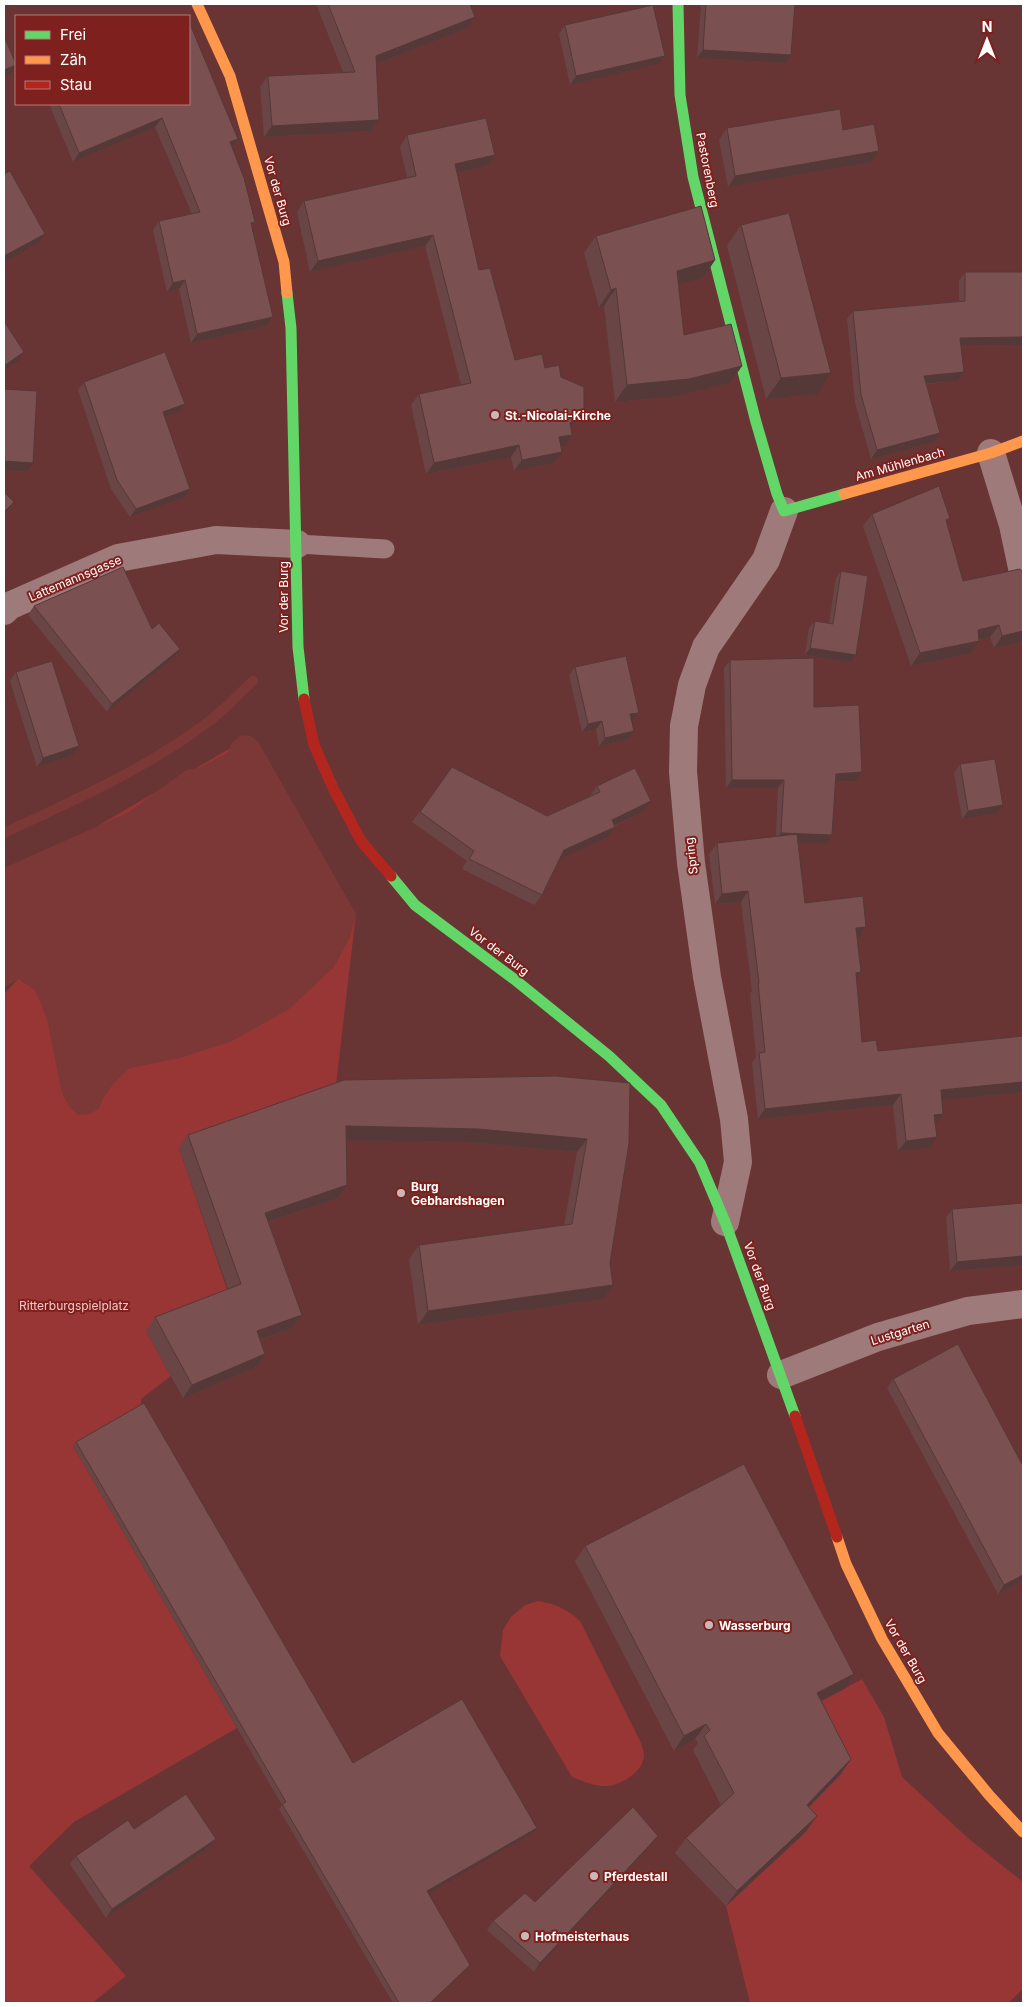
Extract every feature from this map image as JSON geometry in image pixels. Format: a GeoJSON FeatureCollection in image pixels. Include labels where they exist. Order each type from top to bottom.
{"type":"FeatureCollection","features":[{"type":"Feature","properties":{"kind":"main road","name":"Pastorenberg"},"geometry":{"type":"LineString","coordinates":[[678,4],[680,95],[694,177],[756,422],[777,494],[784,511]]}},
{"type":"Feature","properties":{"kind":"main road","name":"Vor der Burg"},"geometry":{"type":"LineString","coordinates":[[200,5],[230,76],[284,262],[291,328],[298,647],[302,690],[318,754],[334,790],[361,841],[415,905],[514,979],[602,1050],[661,1105],[700,1162],[725,1222],[781,1375],[846,1564],[882,1639],[938,1733],[989,1795],[1023,1832]]}},
{"type":"Feature","properties":{"kind":"main road","name":"Am Mühlenbach"},"geometry":{"type":"LineString","coordinates":[[784,511],[991,453],[1023,441]]}},
{"type":"Feature","properties":{"kind":"street"},"geometry":{"type":"LineString","coordinates":[[991,453],[1023,572]]}},
{"type":"Feature","properties":{"kind":"street","name":"Spring"},"geometry":{"type":"LineString","coordinates":[[725,1222],[738,1162],[734,1119],[708,977],[691,863],[683,772],[684,726],[692,685],[706,647],[766,560],[784,511]]}},
{"type":"Feature","properties":{"kind":"street","name":"Lattemannsgasse"},"geometry":{"type":"LineString","coordinates":[[4,611],[9,606],[118,558],[216,540],[297,544]]}},
{"type":"Feature","properties":{"kind":"street","name":"Lustgarten"},"geometry":{"type":"LineString","coordinates":[[781,1375],[878,1337],[968,1311],[1023,1304]]}},
{"type":"Feature","properties":{"kind":"lane"},"geometry":{"type":"LineString","coordinates":[[297,544],[385,549]]}},
{"type":"Feature","properties":{"kind":"green space","name":"Ritterburgspielplatz"},"geometry":{"type":"Polygon","coordinates":[[[251,736],[356,914],[335,1093],[179,1148],[230,1298],[146,1331],[171,1376],[141,1399],[141,1407],[73,1446],[237,1728],[74,1822],[29,1866],[126,1976],[92,2003],[4,2003],[4,994],[18,979],[4,881],[251,736]]]}},
{"type":"Feature","properties":{"kind":"green space"},"geometry":{"type":"Polygon","coordinates":[[[538,1601],[561,1608],[580,1621],[641,1743],[644,1755],[643,1761],[636,1772],[619,1783],[598,1786],[572,1777],[500,1656],[503,1630],[511,1617],[525,1605],[538,1601]]]}},
{"type":"Feature","properties":{"kind":"green space"},"geometry":{"type":"Polygon","coordinates":[[[862,1679],[884,1717],[902,1777],[969,1839],[1023,1882],[1023,1989],[1008,2003],[750,2003],[726,1906],[807,1831],[807,1709],[862,1679]]]}},
{"type":"Feature","properties":{"kind":"shaded area"},"geometry":{"type":"Polygon","coordinates":[[[241,735],[251,736],[259,743],[356,914],[350,937],[334,967],[289,1009],[232,1041],[180,1058],[130,1068],[114,1083],[103,1098],[99,1109],[89,1114],[78,1115],[69,1106],[62,1093],[47,1019],[35,990],[18,979],[4,986],[4,868],[129,812],[186,770],[199,768],[227,753],[232,743],[241,735]]]}},
{"type":"Feature","properties":{"kind":"building"},"geometry":{"type":"Polygon","coordinates":[[[328,4],[470,4],[475,17],[376,56],[379,120],[272,126],[268,76],[355,72],[328,4]]]}},
{"type":"Feature","properties":{"kind":"building"},"geometry":{"type":"Polygon","coordinates":[[[706,4],[795,4],[791,55],[703,50],[706,4]]]}},
{"type":"Feature","properties":{"kind":"building"},"geometry":{"type":"Polygon","coordinates":[[[653,5],[665,56],[576,76],[565,25],[653,5]]]}},
{"type":"Feature","properties":{"kind":"building"},"geometry":{"type":"Polygon","coordinates":[[[190,24],[238,139],[230,142],[244,178],[255,222],[251,223],[273,317],[197,334],[185,280],[173,283],[159,221],[200,212],[162,118],[79,153],[59,105],[190,105],[190,24]]]}},
{"type":"Feature","properties":{"kind":"building"},"geometry":{"type":"Polygon","coordinates":[[[4,36],[15,65],[4,70],[4,36]]]}},
{"type":"Feature","properties":{"kind":"building"},"geometry":{"type":"Polygon","coordinates":[[[840,109],[843,130],[874,124],[879,151],[735,176],[727,128],[840,109]]]}},
{"type":"Feature","properties":{"kind":"building"},"geometry":{"type":"Polygon","coordinates":[[[486,118],[495,155],[455,164],[479,270],[490,268],[515,360],[542,354],[545,368],[559,365],[561,377],[584,387],[584,410],[570,423],[572,435],[559,437],[562,452],[522,460],[519,445],[434,463],[419,394],[471,383],[433,235],[318,261],[304,201],[416,176],[407,135],[486,118]]]}},
{"type":"Feature","properties":{"kind":"building"},"geometry":{"type":"Polygon","coordinates":[[[10,171],[45,234],[4,256],[4,174],[10,171]]]}},
{"type":"Feature","properties":{"kind":"building"},"geometry":{"type":"Polygon","coordinates":[[[701,206],[715,260],[677,271],[684,335],[731,324],[742,366],[689,379],[627,385],[616,288],[611,290],[596,236],[701,206]]]}},
{"type":"Feature","properties":{"kind":"building"},"geometry":{"type":"Polygon","coordinates":[[[789,213],[831,373],[781,378],[741,225],[789,213]]]}},
{"type":"Feature","properties":{"kind":"building"},"geometry":{"type":"Polygon","coordinates":[[[965,272],[1023,272],[1023,337],[960,338],[964,372],[924,376],[940,433],[877,450],[861,395],[853,311],[965,301],[965,272]]]}},
{"type":"Feature","properties":{"kind":"building"},"geometry":{"type":"Polygon","coordinates":[[[4,321],[24,352],[4,366],[4,321]]]}},
{"type":"Feature","properties":{"kind":"building"},"geometry":{"type":"Polygon","coordinates":[[[165,352],[185,404],[163,412],[190,489],[136,509],[117,480],[84,382],[165,352]]]}},
{"type":"Feature","properties":{"kind":"building"},"geometry":{"type":"Polygon","coordinates":[[[4,389],[37,391],[33,463],[4,461],[4,389]]]}},
{"type":"Feature","properties":{"kind":"building"},"geometry":{"type":"Polygon","coordinates":[[[939,486],[950,518],[946,520],[963,581],[1020,569],[1023,572],[1023,631],[1002,636],[999,625],[978,630],[979,641],[920,653],[872,514],[939,486]]]}},
{"type":"Feature","properties":{"kind":"building"},"geometry":{"type":"Polygon","coordinates":[[[4,492],[14,502],[4,512],[4,492]]]}},
{"type":"Feature","properties":{"kind":"building"},"geometry":{"type":"Polygon","coordinates":[[[123,567],[152,629],[159,623],[180,649],[112,704],[34,606],[123,567]]]}},
{"type":"Feature","properties":{"kind":"building"},"geometry":{"type":"Polygon","coordinates":[[[841,571],[868,576],[856,655],[810,648],[815,621],[833,624],[841,571]]]}},
{"type":"Feature","properties":{"kind":"building"},"geometry":{"type":"Polygon","coordinates":[[[626,656],[639,713],[630,714],[634,731],[605,738],[602,721],[588,724],[575,667],[626,656]]]}},
{"type":"Feature","properties":{"kind":"building"},"geometry":{"type":"Polygon","coordinates":[[[814,658],[814,707],[859,705],[862,772],[836,774],[832,835],[781,833],[784,780],[732,780],[730,660],[814,658]]]}},
{"type":"Feature","properties":{"kind":"building"},"geometry":{"type":"Polygon","coordinates":[[[52,661],[79,746],[43,758],[16,672],[52,661]]]}},
{"type":"Feature","properties":{"kind":"building"},"geometry":{"type":"Polygon","coordinates":[[[995,759],[1003,805],[968,811],[960,764],[995,759]]]}},
{"type":"Feature","properties":{"kind":"building"},"geometry":{"type":"Polygon","coordinates":[[[452,767],[547,816],[600,792],[597,786],[635,768],[651,801],[612,820],[615,827],[564,850],[542,895],[469,859],[474,851],[420,812],[452,767]]]}},
{"type":"Feature","properties":{"kind":"building"},"geometry":{"type":"Polygon","coordinates":[[[797,834],[805,903],[863,896],[866,927],[856,928],[861,972],[856,973],[862,1042],[876,1040],[878,1051],[1023,1036],[1023,1082],[941,1090],[943,1114],[934,1115],[937,1137],[906,1141],[901,1094],[765,1109],[759,1053],[765,1052],[748,891],[722,894],[717,843],[797,834]]]}},
{"type":"Feature","properties":{"kind":"building"},"geometry":{"type":"Polygon","coordinates":[[[556,1076],[630,1083],[629,1143],[610,1263],[613,1285],[428,1311],[419,1245],[572,1224],[587,1139],[478,1129],[346,1126],[347,1185],[265,1213],[302,1315],[257,1331],[265,1354],[192,1385],[155,1317],[241,1284],[188,1135],[344,1080],[556,1076]]]}},
{"type":"Feature","properties":{"kind":"building"},"geometry":{"type":"Polygon","coordinates":[[[1023,1203],[1023,1256],[957,1262],[952,1209],[1023,1203]]]}},
{"type":"Feature","properties":{"kind":"building"},"geometry":{"type":"Polygon","coordinates":[[[958,1344],[1023,1466],[1023,1575],[1004,1585],[893,1379],[958,1344]]]}},
{"type":"Feature","properties":{"kind":"building"},"geometry":{"type":"Polygon","coordinates":[[[144,1403],[353,1763],[462,1699],[537,1828],[427,1891],[470,1965],[430,2003],[399,2003],[282,1804],[286,1802],[76,1442],[144,1403]]]}},
{"type":"Feature","properties":{"kind":"building","name":"Wasserburg"},"geometry":{"type":"Polygon","coordinates":[[[744,1464],[854,1674],[817,1693],[851,1759],[807,1805],[817,1816],[737,1891],[686,1838],[734,1793],[704,1736],[710,1730],[706,1724],[684,1736],[585,1546],[744,1464]]]}},
{"type":"Feature","properties":{"kind":"building"},"geometry":{"type":"Polygon","coordinates":[[[186,1794],[216,1839],[112,1909],[76,1856],[128,1820],[134,1829],[186,1794]]]}},
{"type":"Feature","properties":{"kind":"building","name":"Pferdestall"},"geometry":{"type":"Polygon","coordinates":[[[633,1807],[658,1836],[540,1963],[493,1921],[525,1893],[535,1902],[633,1807]]]}},
{"type":"Feature","properties":{"kind":"waterway"},"geometry":{"type":"LineString","coordinates":[[4,833],[109,783],[160,755],[214,717],[253,681]]}},
{"type":"Feature","properties":{"kind":"traffic: fast"},"geometry":{"type":"LineString","coordinates":[[678,4],[680,95],[693,177],[756,422],[777,494],[784,511],[844,494]]}},
{"type":"Feature","properties":{"kind":"traffic: fast"},"geometry":{"type":"LineString","coordinates":[[287,293],[291,328],[298,647],[304,699]]}},
{"type":"Feature","properties":{"kind":"traffic: fast"},"geometry":{"type":"LineString","coordinates":[[391,876],[415,905],[514,979],[609,1056],[661,1105],[700,1163],[725,1222],[795,1416]]}},
{"type":"Feature","properties":{"kind":"traffic: slow"},"geometry":{"type":"LineString","coordinates":[[197,4],[230,76],[284,262],[287,293]]}},
{"type":"Feature","properties":{"kind":"traffic: slow"},"geometry":{"type":"LineString","coordinates":[[844,494],[991,453],[1023,441]]}},
{"type":"Feature","properties":{"kind":"traffic: slow"},"geometry":{"type":"LineString","coordinates":[[837,1537],[846,1564],[882,1639],[938,1733],[989,1795],[1023,1832]]}},
{"type":"Feature","properties":{"kind":"traffic: jam"},"geometry":{"type":"LineString","coordinates":[[304,699],[314,745],[334,790],[361,841],[391,876]]}},
{"type":"Feature","properties":{"kind":"traffic: jam"},"geometry":{"type":"LineString","coordinates":[[795,1416],[837,1537]]}},
{"type":"Feature","properties":{"kind":"place","name":"St.-Nicolai-Kirche"},"geometry":{"type":"Point","coordinates":[495,415]}},
{"type":"Feature","properties":{"kind":"place","name":"Burg Gebhardshagen"},"geometry":{"type":"Point","coordinates":[401,1193]}},
{"type":"Feature","properties":{"kind":"place","name":"Wasserburg"},"geometry":{"type":"Point","coordinates":[709,1625]}},
{"type":"Feature","properties":{"kind":"place","name":"Pferdestall"},"geometry":{"type":"Point","coordinates":[594,1876]}},
{"type":"Feature","properties":{"kind":"place","name":"Hofmeisterhaus"},"geometry":{"type":"Point","coordinates":[525,1936]}}]}
